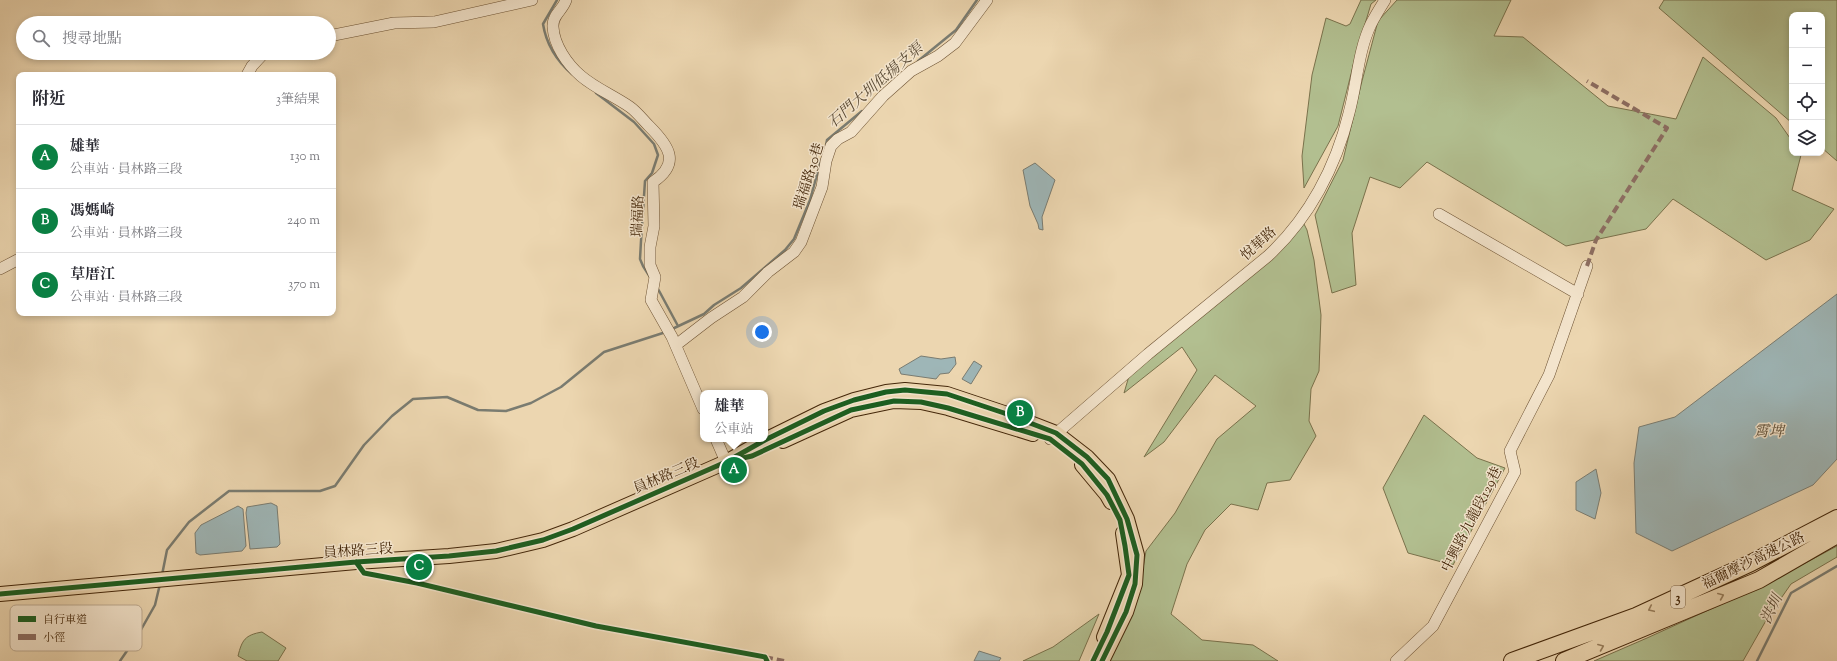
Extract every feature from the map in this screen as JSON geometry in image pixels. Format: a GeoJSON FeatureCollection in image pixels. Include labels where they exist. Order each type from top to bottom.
{"type":"FeatureCollection","features":[{"type":"Feature","properties":{"kind":"highway","name":"福爾摩沙高速公路"},"geometry":{"type":"LineString","coordinates":[[1512,661],[1636,616],[1751,563],[1837,518]]}},
{"type":"Feature","properties":{"kind":"highway","name":"福爾摩沙高速公路"},"geometry":{"type":"LineString","coordinates":[[1564,661],[1759,580],[1837,535]]}},
{"type":"Feature","properties":{"kind":"main road","name":"員林路三段"},"geometry":{"type":"LineString","coordinates":[[768,439],[824,411],[854,400],[886,392],[905,390],[947,394],[1004,413],[1053,436],[1087,457],[1108,479],[1127,519],[1137,555],[1135,584],[1126,612],[1102,661]]}},
{"type":"Feature","properties":{"kind":"main road","name":"員林路三段"},"geometry":{"type":"LineString","coordinates":[[1053,436],[1082,464],[1107,495],[1120,520],[1125,546],[1129,575],[1107,632],[1093,661]]}},
{"type":"Feature","properties":{"kind":"main road","name":"員林路三段"},"geometry":{"type":"LineString","coordinates":[[0,594],[160,581],[349,562],[449,556],[496,551],[543,540],[573,529],[726,462],[761,442]]}},
{"type":"Feature","properties":{"kind":"street"},"geometry":{"type":"LineString","coordinates":[[336,35],[394,23],[434,22],[532,0]]}},
{"type":"Feature","properties":{"kind":"street","name":"瑞福路"},"geometry":{"type":"LineString","coordinates":[[566,0],[564,6],[556,14],[553,25],[555,39],[562,54],[581,76],[631,108],[657,134],[668,148],[670,160],[664,175],[653,182],[654,226],[650,247],[650,265],[655,277],[655,284],[651,300],[669,330],[700,402]]}},
{"type":"Feature","properties":{"kind":"street","name":"瑞福路30巷"},"geometry":{"type":"LineString","coordinates":[[676,345],[711,318],[743,297],[768,272],[794,252],[801,242],[822,187],[826,161],[831,146],[838,139],[851,132],[883,96],[911,71],[938,56],[955,43],[987,0]]}},
{"type":"Feature","properties":{"kind":"street","name":"悅華路"},"geometry":{"type":"LineString","coordinates":[[1053,436],[1148,354],[1268,256],[1284,241],[1306,214],[1323,182],[1339,145],[1349,114],[1364,46],[1371,24],[1385,0]]}},
{"type":"Feature","properties":{"kind":"street"},"geometry":{"type":"LineString","coordinates":[[249,72],[258,60]]}},
{"type":"Feature","properties":{"kind":"street"},"geometry":{"type":"LineString","coordinates":[[1439,214],[1578,294]]}},
{"type":"Feature","properties":{"kind":"street"},"geometry":{"type":"LineString","coordinates":[[0,269],[16,261]]}},
{"type":"Feature","properties":{"kind":"street","name":"中興路九龍段129巷"},"geometry":{"type":"LineString","coordinates":[[1396,661],[1433,626],[1515,472],[1510,451],[1549,375],[1587,266]]}},
{"type":"Feature","properties":{"kind":"street"},"geometry":{"type":"LineString","coordinates":[[717,442],[726,462]]}},
{"type":"Feature","properties":{"kind":"green space"},"geometry":{"type":"Polygon","coordinates":[[[1361,0],[1376,0],[1371,4],[1356,54],[1338,126],[1304,188],[1302,156],[1312,75],[1326,18],[1346,26],[1350,24],[1361,0]]]}},
{"type":"Feature","properties":{"kind":"green space"},"geometry":{"type":"Polygon","coordinates":[[[1397,0],[1511,0],[1494,36],[1523,37],[1608,106],[1676,119],[1703,57],[1776,118],[1789,137],[1789,156],[1801,156],[1792,190],[1834,209],[1810,240],[1766,260],[1673,199],[1646,229],[1566,246],[1427,162],[1400,188],[1370,177],[1352,233],[1356,285],[1332,293],[1315,215],[1343,160],[1378,21],[1397,0]]]}},
{"type":"Feature","properties":{"kind":"green space"},"geometry":{"type":"Polygon","coordinates":[[[1664,0],[1837,0],[1837,161],[1825,151],[1825,12],[1789,12],[1789,120],[1659,8],[1664,0]]]}},
{"type":"Feature","properties":{"kind":"green space"},"geometry":{"type":"Polygon","coordinates":[[[1304,224],[1307,230],[1314,260],[1321,315],[1319,371],[1311,389],[1309,421],[1316,436],[1290,480],[1267,483],[1258,510],[1231,504],[1205,530],[1187,564],[1171,614],[1202,640],[1253,645],[1278,661],[1103,661],[1142,574],[1146,551],[1175,513],[1217,439],[1256,406],[1215,375],[1164,442],[1144,457],[1197,370],[1182,347],[1124,393],[1129,376],[1304,224]]]}},
{"type":"Feature","properties":{"kind":"green space"},"geometry":{"type":"Polygon","coordinates":[[[1424,415],[1477,458],[1505,468],[1453,565],[1408,553],[1383,488],[1424,415]]]}},
{"type":"Feature","properties":{"kind":"green space"},"geometry":{"type":"Polygon","coordinates":[[[1837,546],[1837,557],[1791,584],[1768,617],[1743,661],[1594,661],[1768,583],[1837,546]]]}},
{"type":"Feature","properties":{"kind":"green space"},"geometry":{"type":"Polygon","coordinates":[[[1099,614],[1079,661],[1023,661],[1053,647],[1099,614]]]}},
{"type":"Feature","properties":{"kind":"green space"},"geometry":{"type":"Polygon","coordinates":[[[262,632],[286,648],[278,661],[247,661],[238,656],[245,639],[262,632]]]}},
{"type":"Feature","properties":{"kind":"water"},"geometry":{"type":"Polygon","coordinates":[[[1035,163],[1055,180],[1042,217],[1043,230],[1039,229],[1030,206],[1023,170],[1035,163]]]}},
{"type":"Feature","properties":{"kind":"water","name":"霄埤"},"geometry":{"type":"Polygon","coordinates":[[[1837,294],[1837,459],[1813,485],[1672,551],[1636,533],[1634,463],[1639,427],[1675,417],[1837,294]]]}},
{"type":"Feature","properties":{"kind":"water"},"geometry":{"type":"Polygon","coordinates":[[[921,356],[941,359],[955,357],[956,364],[949,373],[940,374],[936,379],[901,374],[899,369],[921,356]]]}},
{"type":"Feature","properties":{"kind":"water"},"geometry":{"type":"Polygon","coordinates":[[[974,361],[982,366],[971,384],[962,379],[974,361]]]}},
{"type":"Feature","properties":{"kind":"water"},"geometry":{"type":"Polygon","coordinates":[[[1596,469],[1601,493],[1595,519],[1576,510],[1576,482],[1596,469]]]}},
{"type":"Feature","properties":{"kind":"water"},"geometry":{"type":"Polygon","coordinates":[[[271,503],[277,506],[280,544],[277,547],[250,549],[246,513],[247,507],[271,503]]]}},
{"type":"Feature","properties":{"kind":"water"},"geometry":{"type":"Polygon","coordinates":[[[238,506],[243,509],[246,546],[242,551],[200,555],[196,553],[195,533],[201,525],[238,506]]]}},
{"type":"Feature","properties":{"kind":"water"},"geometry":{"type":"Polygon","coordinates":[[[979,651],[1001,658],[999,661],[974,661],[979,651]]]}},
{"type":"Feature","properties":{"kind":"waterway"},"geometry":{"type":"LineString","coordinates":[[557,0],[543,24],[544,31],[553,51],[572,74]]}},
{"type":"Feature","properties":{"kind":"waterway","name":"石門大圳低揚支渠"},"geometry":{"type":"LineString","coordinates":[[918,61],[956,30],[977,0]]}},
{"type":"Feature","properties":{"kind":"waterway"},"geometry":{"type":"LineString","coordinates":[[596,93],[634,122],[654,144],[658,155],[652,173],[645,181],[641,241],[640,259],[650,277]]}},
{"type":"Feature","properties":{"kind":"waterway","name":"石門大圳低揚支渠"},"geometry":{"type":"LineString","coordinates":[[826,145],[827,140],[862,111]]}},
{"type":"Feature","properties":{"kind":"waterway","name":"石門大圳低揚支渠"},"geometry":{"type":"LineString","coordinates":[[670,330],[704,314],[714,305],[741,288],[785,250],[794,239],[810,200],[821,160]]}},
{"type":"Feature","properties":{"kind":"waterway"},"geometry":{"type":"LineString","coordinates":[[657,287],[678,326]]}},
{"type":"Feature","properties":{"kind":"waterway","name":"石門大圳低揚支渠"},"geometry":{"type":"LineString","coordinates":[[162,575],[167,550],[189,522],[229,491],[320,491],[335,486],[364,445],[392,416],[413,399],[447,397],[478,410],[506,411],[531,403],[561,387],[604,352],[666,332]]}},
{"type":"Feature","properties":{"kind":"waterway","name":"洪圳"},"geometry":{"type":"LineString","coordinates":[[1757,661],[1791,593],[1837,566]]}},
{"type":"Feature","properties":{"kind":"waterway","name":"石門大圳低揚支渠"},"geometry":{"type":"LineString","coordinates":[[142,628],[155,605],[160,584]]}},
{"type":"Feature","properties":{"kind":"waterway","name":"石門大圳低揚支渠"},"geometry":{"type":"LineString","coordinates":[[120,661],[127,651]]}},
{"type":"Feature","properties":{"kind":"marked path"},"geometry":{"type":"LineString","coordinates":[[1587,81],[1667,128],[1596,240],[1587,266]]}},
{"type":"Feature","properties":{"kind":"marked path"},"geometry":{"type":"LineString","coordinates":[[765,657],[784,661]]}},
{"type":"Feature","properties":{"kind":"cycle path"},"geometry":{"type":"LineString","coordinates":[[768,439],[824,411],[854,400],[886,392],[905,390],[947,394],[1004,413],[1056,433],[1087,457],[1108,479],[1127,519],[1137,555],[1135,584],[1126,612],[1102,661]]}},
{"type":"Feature","properties":{"kind":"cycle path"},"geometry":{"type":"LineString","coordinates":[[738,459],[752,456],[851,410],[894,401],[921,402],[948,408],[1050,439],[1082,464],[1107,495],[1120,520],[1129,575],[1107,632],[1093,661]]}},
{"type":"Feature","properties":{"kind":"cycle path"},"geometry":{"type":"LineString","coordinates":[[0,594],[496,551],[543,540],[573,529],[726,462],[761,442]]}},
{"type":"Feature","properties":{"kind":"cycle path"},"geometry":{"type":"LineString","coordinates":[[356,562],[364,573],[417,583],[596,626],[765,657],[767,661]]}},
{"type":"Feature","properties":{"kind":"place","name":"馮媽崎"},"geometry":{"type":"Point","coordinates":[1020,413]}},
{"type":"Feature","properties":{"kind":"place","name":"雄華"},"geometry":{"type":"Point","coordinates":[734,470]}},
{"type":"Feature","properties":{"kind":"place","name":"草厝江"},"geometry":{"type":"Point","coordinates":[419,567]}}]}
